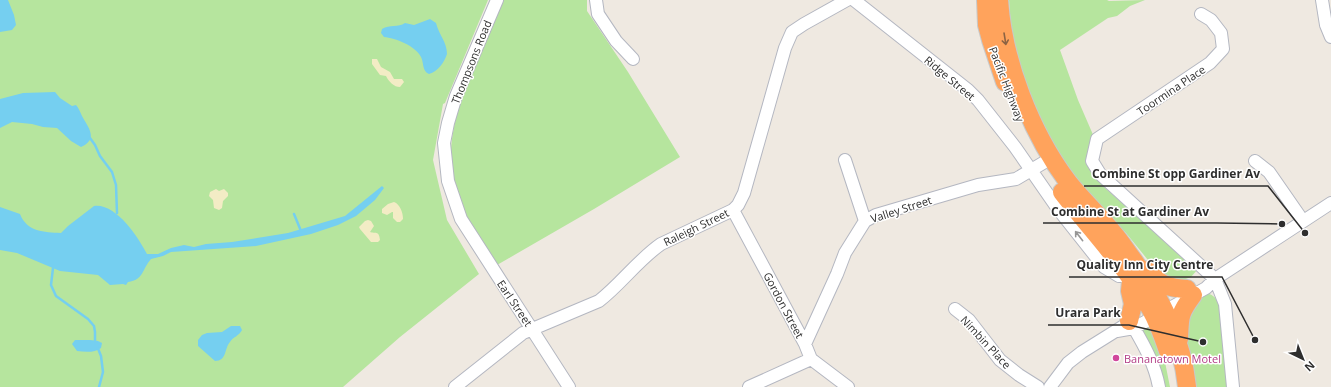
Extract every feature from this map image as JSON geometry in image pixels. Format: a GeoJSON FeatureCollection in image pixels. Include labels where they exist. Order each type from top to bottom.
{"type":"FeatureCollection","features":[{"type":"Feature","properties":{"kind":"highway","name":"Pacific Highway"},"geometry":{"type":"LineString","coordinates":[[986,0],[987,25],[995,55],[1013,104],[1025,131],[1037,167],[1057,186],[1127,281],[1158,310]]}},
{"type":"Feature","properties":{"kind":"highway","name":"Pacific Highway"},"geometry":{"type":"LineString","coordinates":[[999,0],[1007,50],[1019,89],[1037,131],[1060,169],[1085,202],[1114,234]]}},
{"type":"Feature","properties":{"kind":"highway"},"geometry":{"type":"LineString","coordinates":[[1114,234],[1122,236],[1152,276],[1161,283],[1169,287],[1190,292],[1179,323],[1178,343]]}},
{"type":"Feature","properties":{"kind":"highway"},"geometry":{"type":"LineString","coordinates":[[1114,234],[1143,275],[1158,310],[1178,343],[1186,374],[1187,387]]}},
{"type":"Feature","properties":{"kind":"highway"},"geometry":{"type":"LineString","coordinates":[[1127,281],[1133,304],[1127,327]]}},
{"type":"Feature","properties":{"kind":"highway"},"geometry":{"type":"LineString","coordinates":[[1158,310],[1169,353],[1175,387]]}},
{"type":"Feature","properties":{"kind":"street","name":"Thompsons Road"},"geometry":{"type":"LineString","coordinates":[[461,219],[448,182],[444,143],[448,122],[456,96],[497,0]]}},
{"type":"Feature","properties":{"kind":"street","name":"Raleigh Street"},"geometry":{"type":"LineString","coordinates":[[456,387],[523,333],[599,301],[651,251],[661,244],[733,210],[738,205],[744,193],[785,48],[792,32],[847,0]]}},
{"type":"Feature","properties":{"kind":"street","name":"Ridge Street"},"geometry":{"type":"LineString","coordinates":[[854,0],[968,90],[1037,167]]}},
{"type":"Feature","properties":{"kind":"street"},"geometry":{"type":"LineString","coordinates":[[1322,0],[1326,25],[1331,37]]}},
{"type":"Feature","properties":{"kind":"street"},"geometry":{"type":"LineString","coordinates":[[599,1],[598,14],[612,36],[633,59]]}},
{"type":"Feature","properties":{"kind":"street","name":"Toormina Place"},"geometry":{"type":"LineString","coordinates":[[1201,14],[1211,20],[1221,33],[1223,49],[1210,64],[1097,139],[1092,161],[1100,174],[1215,279]]}},
{"type":"Feature","properties":{"kind":"street"},"geometry":{"type":"LineString","coordinates":[[845,160],[865,221]]}},
{"type":"Feature","properties":{"kind":"street"},"geometry":{"type":"LineString","coordinates":[[1255,161],[1269,172],[1303,221]]}},
{"type":"Feature","properties":{"kind":"street","name":"Valley Street"},"geometry":{"type":"LineString","coordinates":[[805,344],[845,253],[865,221],[876,215],[978,185],[1016,179],[1037,167]]}},
{"type":"Feature","properties":{"kind":"street"},"geometry":{"type":"LineString","coordinates":[[1050,387],[1068,363],[1077,356],[1190,292],[1202,281],[1215,279],[1331,203]]}},
{"type":"Feature","properties":{"kind":"street","name":"Gordon Street"},"geometry":{"type":"LineString","coordinates":[[733,210],[805,344],[811,359]]}},
{"type":"Feature","properties":{"kind":"street","name":"Earl Street"},"geometry":{"type":"LineString","coordinates":[[461,219],[569,387]]}},
{"type":"Feature","properties":{"kind":"street"},"geometry":{"type":"LineString","coordinates":[[1215,279],[1226,304],[1233,387]]}},
{"type":"Feature","properties":{"kind":"street","name":"Nimbin Place"},"geometry":{"type":"LineString","coordinates":[[955,309],[969,320],[1000,360],[1019,375],[1038,387]]}},
{"type":"Feature","properties":{"kind":"street"},"geometry":{"type":"LineString","coordinates":[[1127,327],[1151,360],[1160,387]]}},
{"type":"Feature","properties":{"kind":"street"},"geometry":{"type":"LineString","coordinates":[[749,387],[811,359],[848,387]]}},
{"type":"Feature","properties":{"kind":"green space"},"geometry":{"type":"Polygon","coordinates":[[[0,0],[488,0],[445,103],[443,104],[433,160],[447,220],[479,274],[400,337],[343,387],[0,387],[0,0]]]}},
{"type":"Feature","properties":{"kind":"green space"},"geometry":{"type":"Polygon","coordinates":[[[503,0],[587,0],[587,11],[628,72],[680,157],[497,265],[468,220],[456,187],[451,161],[455,120],[461,99],[477,57],[503,0]]]}},
{"type":"Feature","properties":{"kind":"green space"},"geometry":{"type":"Polygon","coordinates":[[[1009,0],[1145,0],[1130,6],[1117,16],[1108,18],[1060,50],[1078,100],[1094,137],[1090,144],[1089,158],[1090,164],[1096,176],[1105,188],[1198,269],[1191,277],[1180,281],[1166,279],[1152,265],[1126,233],[1074,182],[1034,105],[1013,55],[1009,0]]]}},
{"type":"Feature","properties":{"kind":"green space"},"geometry":{"type":"Polygon","coordinates":[[[1204,293],[1213,296],[1219,304],[1227,387],[1193,387],[1184,351],[1190,304],[1204,293]]]}},
{"type":"Feature","properties":{"kind":"green space"},"geometry":{"type":"Polygon","coordinates":[[[1150,327],[1164,357],[1170,387],[1165,387],[1158,363],[1141,329],[1150,327]]]}},
{"type":"Feature","properties":{"kind":"sand"},"geometry":{"type":"Polygon","coordinates":[[[372,59],[377,59],[381,67],[390,72],[394,79],[402,79],[404,82],[400,87],[392,84],[386,76],[380,75],[372,64],[372,59]]]}},
{"type":"Feature","properties":{"kind":"sand"},"geometry":{"type":"Polygon","coordinates":[[[216,189],[219,191],[224,189],[228,193],[228,196],[223,201],[222,208],[219,210],[214,208],[213,200],[209,196],[210,192],[216,189]]]}},
{"type":"Feature","properties":{"kind":"sand"},"geometry":{"type":"Polygon","coordinates":[[[394,202],[398,205],[402,212],[403,219],[400,222],[397,222],[393,218],[393,212],[387,215],[382,213],[382,209],[388,204],[394,202]]]}},
{"type":"Feature","properties":{"kind":"sand"},"geometry":{"type":"Polygon","coordinates":[[[368,220],[371,221],[374,226],[370,232],[379,235],[380,240],[378,242],[371,242],[359,227],[368,220]]]}},
{"type":"Feature","properties":{"kind":"water"},"geometry":{"type":"Polygon","coordinates":[[[0,0],[8,0],[14,15],[16,25],[12,30],[0,32],[0,0]]]}},
{"type":"Feature","properties":{"kind":"water"},"geometry":{"type":"Polygon","coordinates":[[[430,19],[436,23],[446,46],[447,54],[440,66],[429,74],[425,71],[421,57],[415,49],[394,39],[384,37],[381,33],[382,29],[388,27],[405,23],[414,25],[430,19]]]}},
{"type":"Feature","properties":{"kind":"water"},"geometry":{"type":"Polygon","coordinates":[[[55,92],[60,98],[72,106],[76,105],[78,107],[89,129],[91,137],[86,144],[81,147],[71,141],[57,128],[12,122],[0,128],[0,99],[23,93],[55,92]]]}},
{"type":"Feature","properties":{"kind":"water"},"geometry":{"type":"Polygon","coordinates":[[[382,186],[384,188],[375,200],[356,216],[338,225],[311,234],[256,246],[171,252],[151,259],[142,274],[137,279],[128,282],[126,285],[110,285],[98,275],[60,271],[17,253],[0,250],[0,207],[20,214],[23,220],[32,228],[42,231],[61,233],[94,206],[102,207],[118,215],[125,222],[147,254],[158,254],[171,248],[184,245],[194,247],[288,233],[345,216],[382,186]]]}},
{"type":"Feature","properties":{"kind":"water"},"geometry":{"type":"Polygon","coordinates":[[[231,326],[240,326],[242,330],[230,342],[222,359],[215,361],[198,346],[198,340],[202,335],[207,333],[222,332],[231,326]]]}},
{"type":"Feature","properties":{"kind":"water"},"geometry":{"type":"Polygon","coordinates":[[[75,340],[98,341],[102,343],[101,348],[99,350],[87,352],[77,351],[72,344],[75,340]]]}},
{"type":"Feature","properties":{"kind":"waterway"},"geometry":{"type":"LineString","coordinates":[[90,138],[100,156],[112,172],[116,185],[117,213]]}},
{"type":"Feature","properties":{"kind":"waterway"},"geometry":{"type":"LineString","coordinates":[[294,214],[301,231]]}},
{"type":"Feature","properties":{"kind":"waterway"},"geometry":{"type":"LineString","coordinates":[[53,268],[51,285],[56,296],[88,319],[94,326],[95,341],[101,356],[103,372],[99,387]]}},
{"type":"Feature","properties":{"kind":"place","name":"Combine St at Gardiner Av"},"geometry":{"type":"Point","coordinates":[1282,224]}},
{"type":"Feature","properties":{"kind":"place","name":"Combine St opp Gardiner Av"},"geometry":{"type":"Point","coordinates":[1305,233]}},
{"type":"Feature","properties":{"kind":"place","name":"Quality Inn City Centre"},"geometry":{"type":"Point","coordinates":[1255,340]}},
{"type":"Feature","properties":{"kind":"place","name":"Urara Park"},"geometry":{"type":"Point","coordinates":[1203,342]}},
{"type":"Feature","properties":{"kind":"place","name":"Bananatown Motel"},"geometry":{"type":"Point","coordinates":[1116,358]}}]}
